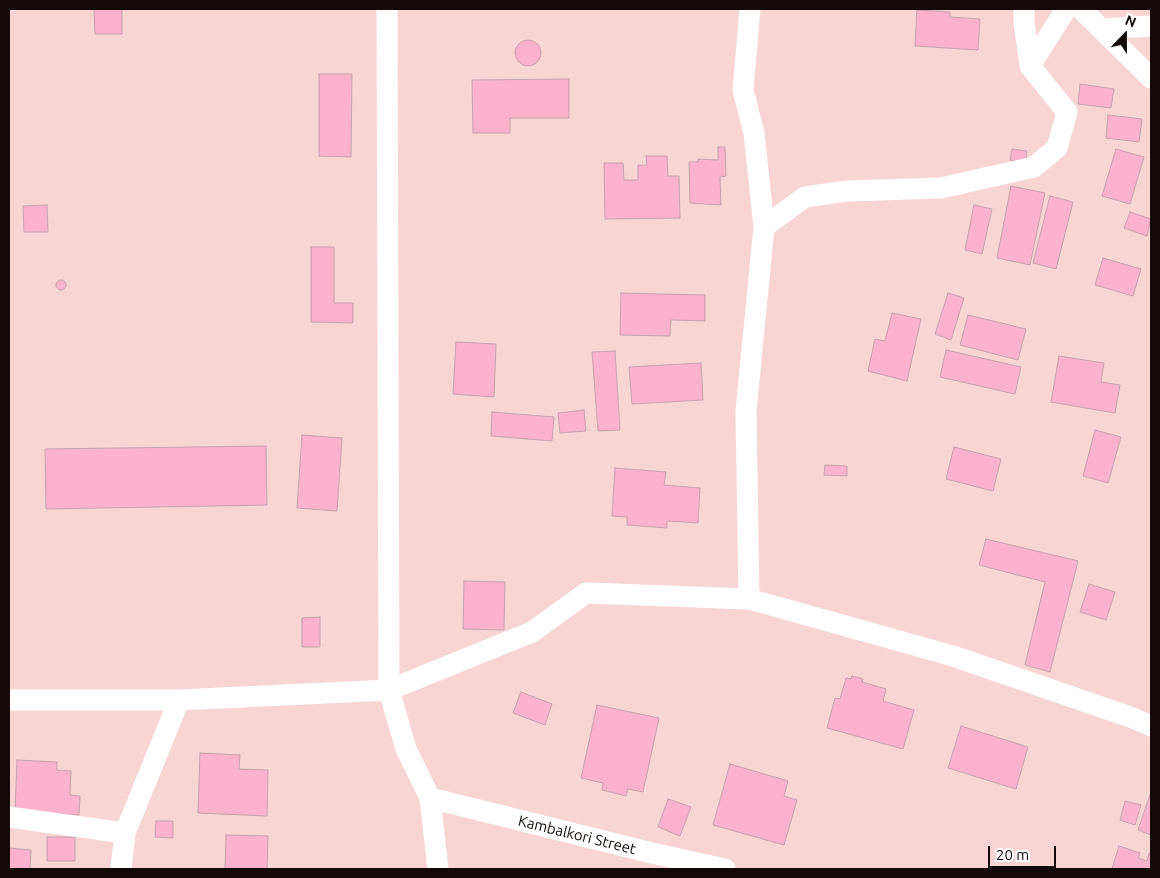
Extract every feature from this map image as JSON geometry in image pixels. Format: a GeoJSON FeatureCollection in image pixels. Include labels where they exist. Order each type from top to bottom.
{"type":"FeatureCollection","features":[{"type":"Feature","properties":{"kind":"street"},"geometry":{"type":"LineString","coordinates":[[387,9],[389,690],[406,749],[430,798],[438,869]]}},
{"type":"Feature","properties":{"kind":"street"},"geometry":{"type":"LineString","coordinates":[[749,599],[746,411],[764,227],[754,133],[743,90],[750,9]]}},
{"type":"Feature","properties":{"kind":"street"},"geometry":{"type":"LineString","coordinates":[[764,227],[805,198],[847,191],[941,188],[1034,167],[1057,148],[1067,112],[1030,66],[1024,9]]}},
{"type":"Feature","properties":{"kind":"street"},"geometry":{"type":"LineString","coordinates":[[1030,66],[1066,9]]}},
{"type":"Feature","properties":{"kind":"street"},"geometry":{"type":"LineString","coordinates":[[1080,9],[1151,78]]}},
{"type":"Feature","properties":{"kind":"street"},"geometry":{"type":"LineString","coordinates":[[1102,29],[1151,26]]}},
{"type":"Feature","properties":{"kind":"street"},"geometry":{"type":"LineString","coordinates":[[9,700],[178,700],[389,690],[532,632],[586,594],[749,599],[953,656],[1134,718],[1151,726]]}},
{"type":"Feature","properties":{"kind":"street"},"geometry":{"type":"LineString","coordinates":[[121,869],[125,833],[178,700]]}},
{"type":"Feature","properties":{"kind":"street","name":"Kambalkori Street"},"geometry":{"type":"LineString","coordinates":[[430,798],[652,853],[725,869]]}},
{"type":"Feature","properties":{"kind":"street"},"geometry":{"type":"LineString","coordinates":[[9,817],[125,833]]}},
{"type":"Feature","properties":{"kind":"building"},"geometry":{"type":"Polygon","coordinates":[[[94,9],[122,9],[122,34],[95,34],[94,9]]]}},
{"type":"Feature","properties":{"kind":"building"},"geometry":{"type":"Polygon","coordinates":[[[917,10],[950,12],[950,17],[980,19],[978,50],[915,46],[917,10]]]}},
{"type":"Feature","properties":{"kind":"building"},"geometry":{"type":"Polygon","coordinates":[[[528,40],[537,44],[541,53],[537,62],[528,66],[519,62],[515,53],[519,44],[528,40]]]}},
{"type":"Feature","properties":{"kind":"building"},"geometry":{"type":"Polygon","coordinates":[[[319,74],[352,74],[351,157],[319,156],[319,74]]]}},
{"type":"Feature","properties":{"kind":"building"},"geometry":{"type":"Polygon","coordinates":[[[569,79],[569,118],[510,118],[510,133],[473,133],[472,80],[569,79]]]}},
{"type":"Feature","properties":{"kind":"building"},"geometry":{"type":"Polygon","coordinates":[[[1080,84],[1114,89],[1111,108],[1078,104],[1080,84]]]}},
{"type":"Feature","properties":{"kind":"building"},"geometry":{"type":"Polygon","coordinates":[[[1108,115],[1142,119],[1139,142],[1106,138],[1108,115]]]}},
{"type":"Feature","properties":{"kind":"building"},"geometry":{"type":"Polygon","coordinates":[[[718,147],[725,147],[726,176],[720,177],[721,205],[690,203],[689,162],[698,162],[698,159],[718,160],[718,147]]]}},
{"type":"Feature","properties":{"kind":"building"},"geometry":{"type":"Polygon","coordinates":[[[1012,149],[1027,151],[1025,163],[1010,160],[1012,149]]]}},
{"type":"Feature","properties":{"kind":"building"},"geometry":{"type":"Polygon","coordinates":[[[1116,149],[1144,157],[1130,204],[1102,196],[1116,149]]]}},
{"type":"Feature","properties":{"kind":"building"},"geometry":{"type":"Polygon","coordinates":[[[646,156],[667,156],[668,176],[679,176],[680,218],[605,219],[604,163],[623,163],[624,180],[638,180],[638,165],[647,165],[646,156]]]}},
{"type":"Feature","properties":{"kind":"building"},"geometry":{"type":"Polygon","coordinates":[[[1011,186],[1045,193],[1030,265],[997,258],[1011,186]]]}},
{"type":"Feature","properties":{"kind":"building"},"geometry":{"type":"Polygon","coordinates":[[[1050,196],[1073,202],[1056,269],[1033,263],[1050,196]]]}},
{"type":"Feature","properties":{"kind":"building"},"geometry":{"type":"Polygon","coordinates":[[[47,205],[48,232],[24,232],[23,206],[47,205]]]}},
{"type":"Feature","properties":{"kind":"building"},"geometry":{"type":"Polygon","coordinates":[[[974,205],[992,209],[982,254],[965,250],[974,205]]]}},
{"type":"Feature","properties":{"kind":"building"},"geometry":{"type":"Polygon","coordinates":[[[1130,212],[1151,219],[1147,236],[1124,228],[1130,212]]]}},
{"type":"Feature","properties":{"kind":"building"},"geometry":{"type":"Polygon","coordinates":[[[311,247],[334,247],[334,303],[353,303],[353,323],[311,322],[311,247]]]}},
{"type":"Feature","properties":{"kind":"building"},"geometry":{"type":"Polygon","coordinates":[[[1103,258],[1141,269],[1133,296],[1095,285],[1103,258]]]}},
{"type":"Feature","properties":{"kind":"building"},"geometry":{"type":"Polygon","coordinates":[[[61,280],[66,285],[61,290],[56,285],[61,280]]]}},
{"type":"Feature","properties":{"kind":"building"},"geometry":{"type":"Polygon","coordinates":[[[621,293],[705,295],[705,321],[671,320],[670,336],[620,335],[621,293]]]}},
{"type":"Feature","properties":{"kind":"building"},"geometry":{"type":"Polygon","coordinates":[[[948,293],[964,298],[951,340],[935,334],[948,293]]]}},
{"type":"Feature","properties":{"kind":"building"},"geometry":{"type":"Polygon","coordinates":[[[892,313],[921,319],[907,381],[868,371],[875,339],[885,341],[892,313]]]}},
{"type":"Feature","properties":{"kind":"building"},"geometry":{"type":"Polygon","coordinates":[[[968,315],[1026,329],[1018,360],[960,345],[968,315]]]}},
{"type":"Feature","properties":{"kind":"building"},"geometry":{"type":"Polygon","coordinates":[[[456,342],[496,344],[494,397],[453,394],[456,342]]]}},
{"type":"Feature","properties":{"kind":"building"},"geometry":{"type":"Polygon","coordinates":[[[946,350],[1021,367],[1015,394],[940,377],[946,350]]]}},
{"type":"Feature","properties":{"kind":"building"},"geometry":{"type":"Polygon","coordinates":[[[615,351],[620,430],[598,431],[592,352],[615,351]]]}},
{"type":"Feature","properties":{"kind":"building"},"geometry":{"type":"Polygon","coordinates":[[[1059,356],[1104,363],[1101,382],[1120,385],[1115,413],[1051,402],[1059,356]]]}},
{"type":"Feature","properties":{"kind":"building"},"geometry":{"type":"Polygon","coordinates":[[[701,363],[703,400],[632,404],[629,367],[701,363]]]}},
{"type":"Feature","properties":{"kind":"building"},"geometry":{"type":"Polygon","coordinates":[[[584,410],[586,431],[560,433],[558,413],[584,410]]]}},
{"type":"Feature","properties":{"kind":"building"},"geometry":{"type":"Polygon","coordinates":[[[492,412],[554,417],[552,441],[491,436],[492,412]]]}},
{"type":"Feature","properties":{"kind":"building"},"geometry":{"type":"Polygon","coordinates":[[[1095,430],[1121,437],[1108,483],[1083,476],[1095,430]]]}},
{"type":"Feature","properties":{"kind":"building"},"geometry":{"type":"Polygon","coordinates":[[[302,435],[342,438],[337,511],[297,508],[302,435]]]}},
{"type":"Feature","properties":{"kind":"building"},"geometry":{"type":"Polygon","coordinates":[[[266,446],[267,505],[46,509],[45,449],[266,446]]]}},
{"type":"Feature","properties":{"kind":"building"},"geometry":{"type":"Polygon","coordinates":[[[954,447],[1001,459],[993,491],[946,479],[954,447]]]}},
{"type":"Feature","properties":{"kind":"building"},"geometry":{"type":"Polygon","coordinates":[[[825,465],[847,466],[847,476],[824,475],[825,465]]]}},
{"type":"Feature","properties":{"kind":"building"},"geometry":{"type":"Polygon","coordinates":[[[615,468],[666,472],[664,485],[700,488],[698,523],[667,521],[667,528],[627,525],[627,517],[612,516],[615,468]]]}},
{"type":"Feature","properties":{"kind":"building"},"geometry":{"type":"Polygon","coordinates":[[[986,539],[1078,561],[1050,672],[1025,665],[1045,582],[979,565],[986,539]]]}},
{"type":"Feature","properties":{"kind":"building"},"geometry":{"type":"Polygon","coordinates":[[[464,581],[505,582],[504,630],[463,629],[464,581]]]}},
{"type":"Feature","properties":{"kind":"building"},"geometry":{"type":"Polygon","coordinates":[[[1089,584],[1115,592],[1106,620],[1080,612],[1089,584]]]}},
{"type":"Feature","properties":{"kind":"building"},"geometry":{"type":"Polygon","coordinates":[[[320,617],[320,647],[302,647],[302,618],[320,617]]]}},
{"type":"Feature","properties":{"kind":"building"},"geometry":{"type":"Polygon","coordinates":[[[852,676],[863,679],[862,682],[886,689],[883,701],[914,710],[903,749],[827,728],[835,698],[840,699],[846,678],[851,679],[852,676]]]}},
{"type":"Feature","properties":{"kind":"building"},"geometry":{"type":"Polygon","coordinates":[[[521,692],[552,704],[545,725],[513,713],[521,692]]]}},
{"type":"Feature","properties":{"kind":"building"},"geometry":{"type":"Polygon","coordinates":[[[597,705],[659,718],[643,792],[628,789],[626,796],[602,790],[603,783],[581,778],[597,705]]]}},
{"type":"Feature","properties":{"kind":"building"},"geometry":{"type":"Polygon","coordinates":[[[961,726],[1028,747],[1016,789],[948,768],[961,726]]]}},
{"type":"Feature","properties":{"kind":"building"},"geometry":{"type":"Polygon","coordinates":[[[200,753],[240,755],[239,769],[268,770],[267,816],[198,813],[200,753]]]}},
{"type":"Feature","properties":{"kind":"building"},"geometry":{"type":"Polygon","coordinates":[[[17,760],[57,762],[57,770],[71,771],[70,795],[80,796],[79,815],[15,812],[17,760]]]}},
{"type":"Feature","properties":{"kind":"building"},"geometry":{"type":"Polygon","coordinates":[[[730,764],[788,781],[784,796],[797,800],[784,845],[713,825],[730,764]]]}},
{"type":"Feature","properties":{"kind":"building"},"geometry":{"type":"Polygon","coordinates":[[[1151,792],[1151,835],[1138,830],[1151,792]]]}},
{"type":"Feature","properties":{"kind":"building"},"geometry":{"type":"Polygon","coordinates":[[[668,799],[691,807],[680,836],[658,827],[668,799]]]}},
{"type":"Feature","properties":{"kind":"building"},"geometry":{"type":"Polygon","coordinates":[[[1125,801],[1141,805],[1135,825],[1120,820],[1125,801]]]}},
{"type":"Feature","properties":{"kind":"building"},"geometry":{"type":"Polygon","coordinates":[[[156,821],[173,821],[173,838],[155,837],[156,821]]]}},
{"type":"Feature","properties":{"kind":"building"},"geometry":{"type":"Polygon","coordinates":[[[226,835],[268,836],[267,869],[225,869],[226,835]]]}},
{"type":"Feature","properties":{"kind":"building"},"geometry":{"type":"Polygon","coordinates":[[[47,837],[75,837],[75,861],[47,861],[47,837]]]}},
{"type":"Feature","properties":{"kind":"building"},"geometry":{"type":"Polygon","coordinates":[[[1119,846],[1140,853],[1138,858],[1147,861],[1149,853],[1151,854],[1151,869],[1112,869],[1119,846]]]}},
{"type":"Feature","properties":{"kind":"building"},"geometry":{"type":"Polygon","coordinates":[[[9,848],[31,850],[30,869],[9,869],[9,848]]]}}]}
